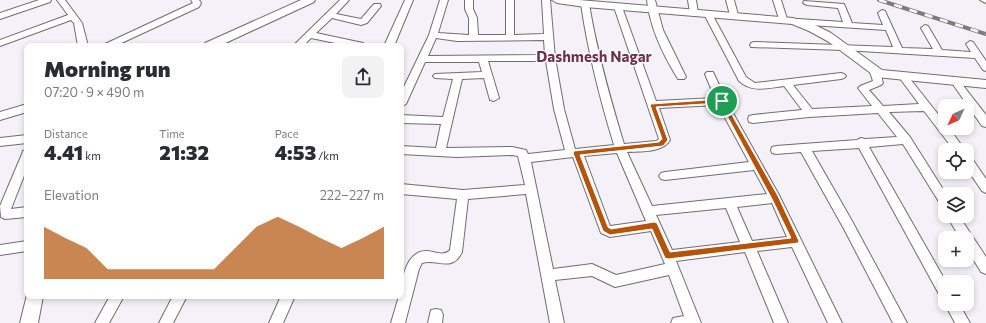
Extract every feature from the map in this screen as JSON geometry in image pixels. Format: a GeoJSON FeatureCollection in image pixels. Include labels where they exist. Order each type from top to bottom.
{"type":"FeatureCollection","features":[{"type":"Feature","properties":{"kind":"street"},"geometry":{"type":"LineString","coordinates":[[0,16],[47,0]]}},
{"type":"Feature","properties":{"kind":"street"},"geometry":{"type":"LineString","coordinates":[[113,43],[196,5],[197,3],[195,0]]}},
{"type":"Feature","properties":{"kind":"street"},"geometry":{"type":"LineString","coordinates":[[217,43],[310,0]]}},
{"type":"Feature","properties":{"kind":"street"},"geometry":{"type":"LineString","coordinates":[[301,43],[345,0]]}},
{"type":"Feature","properties":{"kind":"street"},"geometry":{"type":"LineString","coordinates":[[390,43],[409,0]]}},
{"type":"Feature","properties":{"kind":"street"},"geometry":{"type":"LineString","coordinates":[[404,98],[432,36],[444,0]]}},
{"type":"Feature","properties":{"kind":"street"},"geometry":{"type":"LineString","coordinates":[[469,0],[469,9],[473,18],[474,38]]}},
{"type":"Feature","properties":{"kind":"street"},"geometry":{"type":"LineString","coordinates":[[510,0],[510,37]]}},
{"type":"Feature","properties":{"kind":"street"},"geometry":{"type":"LineString","coordinates":[[546,0],[550,58],[559,109],[574,153],[605,229],[610,232],[654,225]]}},
{"type":"Feature","properties":{"kind":"street"},"geometry":{"type":"LineString","coordinates":[[558,0],[585,4],[651,4],[694,13],[889,28]]}},
{"type":"Feature","properties":{"kind":"street"},"geometry":{"type":"LineString","coordinates":[[692,0],[694,13]]}},
{"type":"Feature","properties":{"kind":"street"},"geometry":{"type":"LineString","coordinates":[[730,0],[734,15]]}},
{"type":"Feature","properties":{"kind":"street"},"geometry":{"type":"LineString","coordinates":[[778,0],[783,19]]}},
{"type":"Feature","properties":{"kind":"street"},"geometry":{"type":"LineString","coordinates":[[63,1],[81,28],[83,43]]}},
{"type":"Feature","properties":{"kind":"street"},"geometry":{"type":"LineString","coordinates":[[808,3],[841,6],[849,26]]}},
{"type":"Feature","properties":{"kind":"street"},"geometry":{"type":"LineString","coordinates":[[585,4],[589,31],[620,148],[668,256],[694,322],[678,323]]}},
{"type":"Feature","properties":{"kind":"street"},"geometry":{"type":"LineString","coordinates":[[525,158],[658,145],[664,142],[665,140],[653,105],[611,4]]}},
{"type":"Feature","properties":{"kind":"street"},"geometry":{"type":"LineString","coordinates":[[651,4],[657,29],[681,77]]}},
{"type":"Feature","properties":{"kind":"street"},"geometry":{"type":"LineString","coordinates":[[331,15],[361,22],[364,21],[377,6]]}},
{"type":"Feature","properties":{"kind":"street"},"geometry":{"type":"LineString","coordinates":[[882,13],[899,50]]}},
{"type":"Feature","properties":{"kind":"street"},"geometry":{"type":"LineString","coordinates":[[708,14],[745,82],[755,86],[840,76]]}},
{"type":"Feature","properties":{"kind":"street"},"geometry":{"type":"LineString","coordinates":[[0,43],[73,16]]}},
{"type":"Feature","properties":{"kind":"street"},"geometry":{"type":"LineString","coordinates":[[798,22],[813,28],[844,47],[875,72],[904,77],[986,84]]}},
{"type":"Feature","properties":{"kind":"street"},"geometry":{"type":"LineString","coordinates":[[925,28],[939,52]]}},
{"type":"Feature","properties":{"kind":"street"},"geometry":{"type":"LineString","coordinates":[[310,35],[349,43]]}},
{"type":"Feature","properties":{"kind":"street"},"geometry":{"type":"LineString","coordinates":[[432,36],[474,38],[548,37]]}},
{"type":"Feature","properties":{"kind":"street"},"geometry":{"type":"LineString","coordinates":[[970,44],[986,68]]}},
{"type":"Feature","properties":{"kind":"street"},"geometry":{"type":"LineString","coordinates":[[754,45],[844,47],[977,55]]}},
{"type":"Feature","properties":{"kind":"street"},"geometry":{"type":"LineString","coordinates":[[422,59],[550,58]]}},
{"type":"Feature","properties":{"kind":"street"},"geometry":{"type":"LineString","coordinates":[[483,59],[494,98]]}},
{"type":"Feature","properties":{"kind":"street"},"geometry":{"type":"LineString","coordinates":[[875,72],[878,83],[863,88],[906,140],[938,191]]}},
{"type":"Feature","properties":{"kind":"street"},"geometry":{"type":"LineString","coordinates":[[710,74],[722,101],[775,198],[835,323]]}},
{"type":"Feature","properties":{"kind":"street"},"geometry":{"type":"LineString","coordinates":[[438,76],[488,75]]}},
{"type":"Feature","properties":{"kind":"street"},"geometry":{"type":"LineString","coordinates":[[440,152],[458,76]]}},
{"type":"Feature","properties":{"kind":"street"},"geometry":{"type":"LineString","coordinates":[[904,77],[954,143]]}},
{"type":"Feature","properties":{"kind":"street"},"geometry":{"type":"LineString","coordinates":[[955,81],[986,123]]}},
{"type":"Feature","properties":{"kind":"street"},"geometry":{"type":"LineString","coordinates":[[786,82],[809,113]]}},
{"type":"Feature","properties":{"kind":"street"},"geometry":{"type":"LineString","coordinates":[[653,105],[722,101]]}},
{"type":"Feature","properties":{"kind":"street"},"geometry":{"type":"LineString","coordinates":[[753,119],[809,113],[926,107]]}},
{"type":"Feature","properties":{"kind":"street"},"geometry":{"type":"LineString","coordinates":[[0,116],[24,109]]}},
{"type":"Feature","properties":{"kind":"street"},"geometry":{"type":"LineString","coordinates":[[404,119],[448,122]]}},
{"type":"Feature","properties":{"kind":"street"},"geometry":{"type":"LineString","coordinates":[[0,142],[24,139]]}},
{"type":"Feature","properties":{"kind":"street"},"geometry":{"type":"LineString","coordinates":[[776,150],[861,142],[906,140]]}},
{"type":"Feature","properties":{"kind":"street"},"geometry":{"type":"LineString","coordinates":[[861,142],[938,280]]}},
{"type":"Feature","properties":{"kind":"street"},"geometry":{"type":"LineString","coordinates":[[804,147],[900,323]]}},
{"type":"Feature","properties":{"kind":"street"},"geometry":{"type":"LineString","coordinates":[[404,150],[471,153],[512,151],[522,153],[525,158],[557,323]]}},
{"type":"Feature","properties":{"kind":"street"},"geometry":{"type":"LineString","coordinates":[[24,161],[4,211],[5,214],[9,215],[24,212]]}},
{"type":"Feature","properties":{"kind":"street"},"geometry":{"type":"LineString","coordinates":[[665,176],[756,165]]}},
{"type":"Feature","properties":{"kind":"street"},"geometry":{"type":"LineString","coordinates":[[974,167],[982,175],[986,188]]}},
{"type":"Feature","properties":{"kind":"street"},"geometry":{"type":"LineString","coordinates":[[404,188],[463,195],[531,189]]}},
{"type":"Feature","properties":{"kind":"street"},"geometry":{"type":"LineString","coordinates":[[404,291],[413,267],[418,259],[422,257],[447,259],[456,252],[463,195]]}},
{"type":"Feature","properties":{"kind":"street"},"geometry":{"type":"LineString","coordinates":[[647,211],[775,198]]}},
{"type":"Feature","properties":{"kind":"street"},"geometry":{"type":"LineString","coordinates":[[730,203],[781,323]]}},
{"type":"Feature","properties":{"kind":"street"},"geometry":{"type":"LineString","coordinates":[[958,223],[986,268]]}},
{"type":"Feature","properties":{"kind":"street"},"geometry":{"type":"LineString","coordinates":[[668,256],[796,241]]}},
{"type":"Feature","properties":{"kind":"street"},"geometry":{"type":"LineString","coordinates":[[0,250],[24,246]]}},
{"type":"Feature","properties":{"kind":"street"},"geometry":{"type":"LineString","coordinates":[[548,275],[592,270],[615,281],[673,268]]}},
{"type":"Feature","properties":{"kind":"street"},"geometry":{"type":"LineString","coordinates":[[28,323],[34,299]]}},
{"type":"Feature","properties":{"kind":"street"},"geometry":{"type":"LineString","coordinates":[[102,323],[115,299]]}},
{"type":"Feature","properties":{"kind":"street"},"geometry":{"type":"LineString","coordinates":[[166,323],[178,299]]}},
{"type":"Feature","properties":{"kind":"street"},"geometry":{"type":"LineString","coordinates":[[276,323],[287,299]]}},
{"type":"Feature","properties":{"kind":"street"},"geometry":{"type":"LineString","coordinates":[[398,323],[402,299]]}},
{"type":"Feature","properties":{"kind":"street"},"geometry":{"type":"LineString","coordinates":[[956,311],[963,323]]}},
{"type":"Feature","properties":{"kind":"railway"},"geometry":{"type":"LineString","coordinates":[[879,0],[986,34]]}},
{"type":"Feature","properties":{"kind":"district","name":"Dashmesh Nagar"},"geometry":{"type":"Point","coordinates":[594,57]}},
{"type":"Feature","properties":{"kind":"route"},"geometry":{"type":"LineString","coordinates":[[722,101],[732,122],[775,198],[796,241],[668,256],[654,225],[610,232],[605,229],[576,153],[661,144],[665,140],[653,105],[722,101]]}}]}
